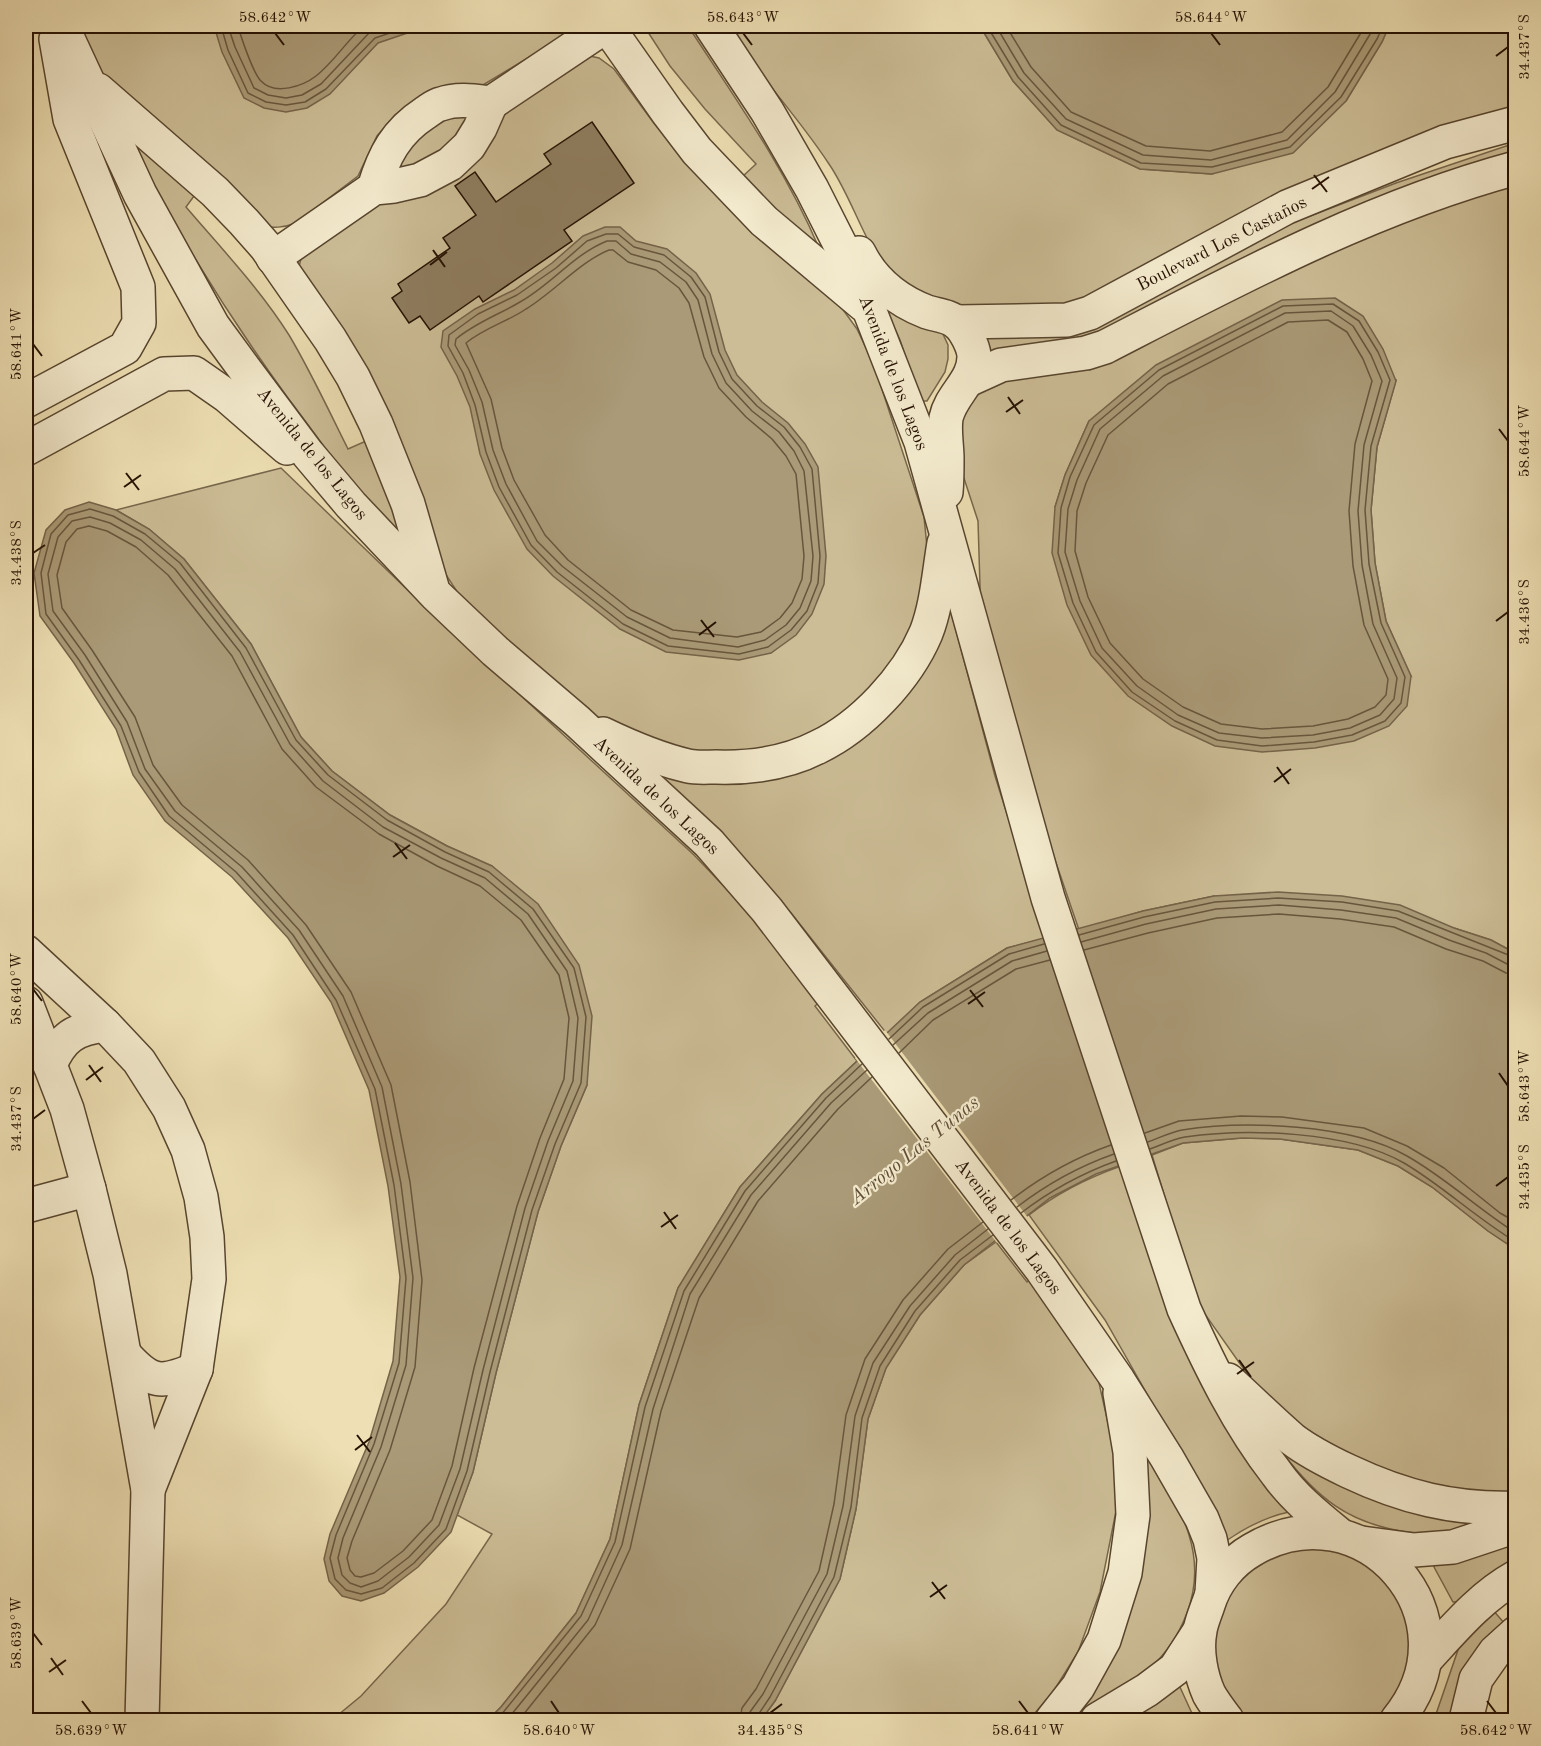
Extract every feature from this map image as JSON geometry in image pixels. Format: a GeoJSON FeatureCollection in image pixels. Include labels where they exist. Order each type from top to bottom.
{"type":"FeatureCollection","features":[{"type":"Feature","properties":{"kind":"street"},"geometry":{"type":"LineString","coordinates":[[26,401],[125,348],[139,322],[138,287],[70,119],[54,26]]}},
{"type":"Feature","properties":{"kind":"street","name":"Avenida de los Lagos"},"geometry":{"type":"LineString","coordinates":[[62,26],[140,194],[213,326],[308,454],[351,505],[435,594],[495,651],[577,721],[709,843],[767,910],[1042,1270],[1118,1380],[1202,1519],[1214,1558],[1212,1593]]}},
{"type":"Feature","properties":{"kind":"street"},"geometry":{"type":"LineString","coordinates":[[273,258],[374,188],[420,180],[450,164],[469,146],[491,103],[606,26],[697,151],[764,221],[870,310]]}},
{"type":"Feature","properties":{"kind":"street","name":"Avenida de los Lagos"},"geometry":{"type":"LineString","coordinates":[[711,26],[767,111],[812,189],[856,276],[921,442],[1048,898],[1184,1309],[1207,1361],[1241,1421],[1277,1476],[1309,1509],[1396,1570],[1419,1604],[1425,1631],[1426,1659]]}},
{"type":"Feature","properties":{"kind":"street"},"geometry":{"type":"LineString","coordinates":[[88,81],[215,192],[266,247],[330,339],[372,415],[408,504],[435,594]]}},
{"type":"Feature","properties":{"kind":"street"},"geometry":{"type":"LineString","coordinates":[[374,188],[392,143],[417,118],[440,104],[467,100],[491,103]]}},
{"type":"Feature","properties":{"kind":"street","name":"Boulevard Los Castaños"},"geometry":{"type":"LineString","coordinates":[[767,111],[797,140],[814,165],[865,265],[879,283],[902,299],[927,312],[957,322],[1067,320],[1090,313],[1287,207],[1445,142],[1515,123]]}},
{"type":"Feature","properties":{"kind":"street"},"geometry":{"type":"LineString","coordinates":[[968,380],[1001,365],[1086,353],[1105,348],[1214,291],[1393,209],[1515,168]]}},
{"type":"Feature","properties":{"kind":"street"},"geometry":{"type":"LineString","coordinates":[[577,721],[636,750],[690,766],[741,768],[779,761],[818,747],[863,718],[900,680],[926,633],[937,590],[946,530],[946,415],[968,380],[974,353],[957,322]]}},
{"type":"Feature","properties":{"kind":"street"},"geometry":{"type":"LineString","coordinates":[[26,449],[164,374],[194,373],[227,396],[351,505]]}},
{"type":"Feature","properties":{"kind":"street"},"geometry":{"type":"LineString","coordinates":[[26,952],[105,1025],[139,1061],[169,1108],[188,1150],[201,1197],[207,1238],[208,1279],[196,1369],[148,1490]]}},
{"type":"Feature","properties":{"kind":"street"},"geometry":{"type":"LineString","coordinates":[[26,1003],[67,1109],[89,1189],[110,1274],[148,1490],[142,1720]]}},
{"type":"Feature","properties":{"kind":"street"},"geometry":{"type":"LineString","coordinates":[[50,1065],[56,1050],[68,1037],[86,1027],[105,1025]]}},
{"type":"Feature","properties":{"kind":"street"},"geometry":{"type":"LineString","coordinates":[[26,1206],[89,1189]]}},
{"type":"Feature","properties":{"kind":"street"},"geometry":{"type":"LineString","coordinates":[[125,1355],[140,1372],[157,1379],[172,1379],[196,1369]]}},
{"type":"Feature","properties":{"kind":"street"},"geometry":{"type":"LineString","coordinates":[[1207,1361],[1293,1439],[1334,1464],[1377,1485],[1422,1500],[1467,1508],[1515,1508]]}},
{"type":"Feature","properties":{"kind":"street"},"geometry":{"type":"LineString","coordinates":[[1052,1720],[1078,1687],[1104,1640],[1125,1573],[1132,1515],[1130,1452],[1118,1380]]}},
{"type":"Feature","properties":{"kind":"street"},"geometry":{"type":"LineString","coordinates":[[1096,1720],[1147,1690],[1175,1670],[1199,1632],[1212,1593],[1244,1554],[1266,1542],[1290,1534],[1315,1532],[1414,1550],[1453,1547],[1515,1526]]}},
{"type":"Feature","properties":{"kind":"street"},"geometry":{"type":"LineString","coordinates":[[1405,1716],[1420,1683],[1426,1659],[1468,1614],[1490,1594],[1515,1577]]}},
{"type":"Feature","properties":{"kind":"street"},"geometry":{"type":"LineString","coordinates":[[1199,1632],[1200,1664],[1209,1694],[1227,1720]]}},
{"type":"Feature","properties":{"kind":"street"},"geometry":{"type":"LineString","coordinates":[[1466,1720],[1476,1679],[1495,1652],[1515,1633]]}},
{"type":"Feature","properties":{"kind":"shaded area"},"geometry":{"type":"Polygon","coordinates":[[[74,26],[571,26],[556,41],[483,85],[419,97],[395,115],[377,136],[358,176],[296,223],[274,227],[260,226],[100,77],[74,26]]]}},
{"type":"Feature","properties":{"kind":"shaded area"},"geometry":{"type":"Polygon","coordinates":[[[644,26],[688,26],[775,162],[806,218],[819,248],[796,230],[742,177],[756,164],[705,109],[670,66],[644,26]]]}},
{"type":"Feature","properties":{"kind":"shaded area"},"geometry":{"type":"Polygon","coordinates":[[[724,26],[980,26],[1013,81],[1057,130],[1140,169],[1212,174],[1346,101],[1382,42],[1389,26],[1515,26],[1515,113],[1083,301],[1052,309],[997,309],[929,299],[900,286],[888,273],[869,243],[829,164],[804,128],[724,26]]]}},
{"type":"Feature","properties":{"kind":"shaded area"},"geometry":{"type":"Polygon","coordinates":[[[585,55],[599,58],[614,69],[653,122],[708,187],[765,240],[836,300],[857,329],[874,365],[924,517],[928,557],[926,594],[897,660],[855,706],[791,745],[722,759],[621,734],[583,707],[469,610],[437,561],[299,266],[303,252],[499,118],[523,95],[585,55]]]}},
{"type":"Feature","properties":{"kind":"shaded area"},"geometry":{"type":"Polygon","coordinates":[[[472,114],[456,147],[399,173],[394,156],[437,118],[472,114]]]}},
{"type":"Feature","properties":{"kind":"shaded area"},"geometry":{"type":"Polygon","coordinates":[[[123,131],[197,192],[186,207],[240,269],[278,318],[305,363],[348,449],[366,441],[404,538],[354,485],[265,366],[201,268],[123,131]]]}},
{"type":"Feature","properties":{"kind":"shaded area"},"geometry":{"type":"Polygon","coordinates":[[[1515,143],[1515,157],[1104,334],[988,354],[976,336],[1224,256],[1297,221],[1396,183],[1515,143]]]}},
{"type":"Feature","properties":{"kind":"shaded area"},"geometry":{"type":"Polygon","coordinates":[[[1515,183],[1515,953],[1491,940],[1454,928],[1214,896],[1143,911],[1079,930],[1027,778],[981,619],[978,521],[959,463],[953,417],[974,385],[1301,263],[1450,202],[1515,183]],[[1396,380],[1089,421],[1065,475],[1055,507],[1411,676],[1386,621],[1375,563],[1371,510],[1377,447],[1396,380]]]}},
{"type":"Feature","properties":{"kind":"shaded area"},"geometry":{"type":"Polygon","coordinates":[[[880,297],[942,332],[948,345],[945,372],[927,401],[922,401],[919,396],[900,340],[880,297]]]}},
{"type":"Feature","properties":{"kind":"shaded area"},"geometry":{"type":"Polygon","coordinates":[[[281,468],[443,624],[694,855],[760,924],[823,999],[815,1006],[857,1061],[822,1094],[740,1187],[678,1288],[639,1405],[610,1539],[576,1613],[488,1720],[332,1720],[361,1696],[446,1604],[492,1534],[457,1515],[473,1472],[538,1212],[561,1146],[587,1085],[492,866],[447,846],[390,815],[332,771],[301,737],[251,644],[184,559],[149,529],[116,510],[281,468]]]}},
{"type":"Feature","properties":{"kind":"shaded area"},"geometry":{"type":"Polygon","coordinates":[[[950,608],[995,776],[1046,938],[1007,948],[920,1002],[887,1034],[791,913],[721,838],[680,801],[654,768],[798,770],[950,608]]]}},
{"type":"Feature","properties":{"kind":"shaded area"},"geometry":{"type":"Polygon","coordinates":[[[1242,1138],[1280,1139],[1358,1150],[1398,1166],[1432,1187],[1515,1249],[1515,1494],[1428,1487],[1331,1446],[1303,1429],[1250,1378],[1202,1310],[1152,1155],[1183,1143],[1242,1138]]]}},
{"type":"Feature","properties":{"kind":"shaded area"},"geometry":{"type":"Polygon","coordinates":[[[1121,1166],[1289,1512],[1256,1523],[1226,1541],[1172,1438],[1105,1320],[1029,1215],[1073,1187],[1121,1166]]]}},
{"type":"Feature","properties":{"kind":"shaded area"},"geometry":{"type":"Polygon","coordinates":[[[996,1242],[1027,1282],[1036,1275],[1075,1330],[1099,1383],[1117,1463],[1117,1506],[1100,1592],[1078,1652],[1053,1692],[1029,1720],[761,1720],[775,1701],[840,1579],[856,1509],[868,1419],[886,1368],[920,1315],[964,1265],[996,1242]]]}},
{"type":"Feature","properties":{"kind":"shaded area"},"geometry":{"type":"Polygon","coordinates":[[[1144,1448],[1178,1507],[1192,1547],[1195,1568],[1193,1590],[1187,1613],[1171,1643],[1149,1669],[1067,1719],[1144,1448]]]}},
{"type":"Feature","properties":{"kind":"shaded area"},"geometry":{"type":"Polygon","coordinates":[[[1282,1452],[1490,1515],[1453,1533],[1417,1533],[1385,1528],[1335,1506],[1308,1483],[1282,1452]]]}},
{"type":"Feature","properties":{"kind":"shaded area"},"geometry":{"type":"Polygon","coordinates":[[[1515,1540],[1515,1559],[1490,1574],[1457,1602],[1453,1602],[1434,1567],[1435,1564],[1515,1540]]]}},
{"type":"Feature","properties":{"kind":"shaded area"},"geometry":{"type":"Polygon","coordinates":[[[1321,1546],[1353,1554],[1403,1597],[1415,1662],[1384,1720],[1246,1720],[1230,1703],[1220,1683],[1215,1662],[1214,1641],[1218,1620],[1239,1581],[1256,1565],[1287,1551],[1321,1546]]]}},
{"type":"Feature","properties":{"kind":"shaded area"},"geometry":{"type":"Polygon","coordinates":[[[1492,1609],[1506,1625],[1452,1720],[1434,1720],[1459,1647],[1492,1609]]]}},
{"type":"Feature","properties":{"kind":"shaded area"},"geometry":{"type":"Polygon","coordinates":[[[1179,1685],[1195,1720],[1123,1720],[1179,1685]]]}},
{"type":"Feature","properties":{"kind":"water"},"geometry":{"type":"Polygon","coordinates":[[[214,26],[428,26],[378,43],[330,94],[307,108],[286,112],[264,108],[244,98],[222,52],[214,26]]]}},
{"type":"Feature","properties":{"kind":"water"},"geometry":{"type":"Polygon","coordinates":[[[980,26],[1389,26],[1382,42],[1346,101],[1293,153],[1212,174],[1140,169],[1057,130],[1013,81],[980,26]]]}},
{"type":"Feature","properties":{"kind":"water"},"geometry":{"type":"Polygon","coordinates":[[[605,227],[620,227],[636,241],[667,249],[696,273],[710,294],[725,350],[737,375],[762,402],[788,423],[805,444],[818,467],[826,556],[824,584],[812,614],[796,635],[771,653],[739,660],[666,652],[620,629],[553,576],[527,549],[494,490],[480,454],[470,407],[441,347],[443,331],[475,309],[514,290],[552,263],[583,236],[605,227]]]}},
{"type":"Feature","properties":{"kind":"water"},"geometry":{"type":"Polygon","coordinates":[[[1335,298],[1363,316],[1383,349],[1396,381],[1377,447],[1371,510],[1375,563],[1386,621],[1411,676],[1407,706],[1389,726],[1354,741],[1315,748],[1262,752],[1215,746],[1172,726],[1128,696],[1091,655],[1067,605],[1052,553],[1055,507],[1065,475],[1089,421],[1156,365],[1282,300],[1335,298]]]}},
{"type":"Feature","properties":{"kind":"water"},"geometry":{"type":"Polygon","coordinates":[[[89,502],[116,510],[149,529],[184,559],[251,644],[301,737],[332,771],[390,815],[447,846],[492,866],[538,904],[579,965],[592,1016],[587,1085],[561,1146],[538,1212],[473,1472],[451,1532],[418,1567],[384,1593],[361,1601],[342,1596],[329,1581],[324,1559],[330,1534],[369,1442],[393,1361],[400,1277],[388,1186],[369,1090],[331,1002],[288,938],[232,877],[165,821],[133,775],[116,729],[74,663],[40,616],[34,573],[46,530],[65,510],[89,502]]]}},
{"type":"Feature","properties":{"kind":"water","name":"Arroyo Las Tunas"},"geometry":{"type":"Polygon","coordinates":[[[1278,892],[1342,896],[1400,905],[1454,928],[1491,940],[1515,953],[1515,1249],[1432,1187],[1398,1166],[1358,1150],[1280,1139],[1242,1138],[1183,1143],[1096,1174],[1050,1198],[964,1265],[920,1315],[886,1368],[868,1419],[856,1509],[840,1579],[775,1701],[761,1720],[488,1720],[576,1613],[610,1539],[639,1405],[678,1288],[740,1187],[822,1094],[920,1002],[1007,948],[1143,911],[1214,896],[1278,892]]]}},
{"type":"Feature","properties":{"kind":"pier"},"geometry":{"type":"Polygon","coordinates":[[[885,1030],[1029,1219],[997,1243],[855,1058],[885,1030]]]}},
{"type":"Feature","properties":{"kind":"building"},"geometry":{"type":"Polygon","coordinates":[[[592,122],[634,183],[564,230],[572,241],[483,302],[479,296],[430,330],[420,316],[409,323],[392,298],[402,291],[398,284],[450,248],[443,238],[476,215],[455,186],[475,172],[496,202],[551,164],[544,154],[592,122]]]}}]}
